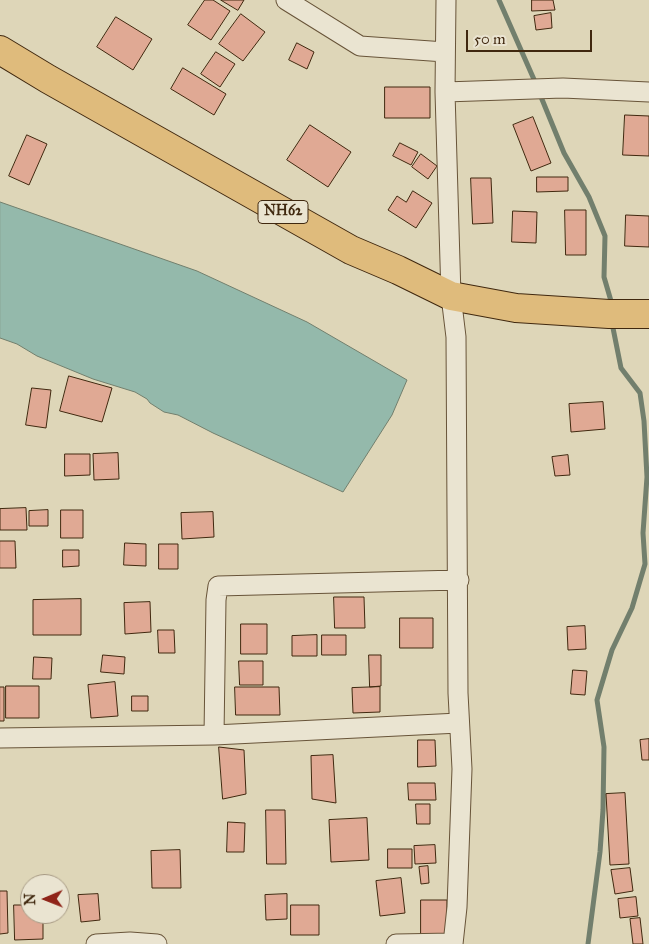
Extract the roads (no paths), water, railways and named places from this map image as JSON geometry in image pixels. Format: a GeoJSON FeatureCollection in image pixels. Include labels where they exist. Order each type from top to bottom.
{"type":"FeatureCollection","features":[{"type":"Feature","properties":{"kind":"main road","name":"NH62"},"geometry":{"type":"LineString","coordinates":[[0,50],[56,84],[351,250],[452,296],[516,308],[649,314]]}},
{"type":"Feature","properties":{"kind":"street"},"geometry":{"type":"LineString","coordinates":[[286,0],[360,46],[445,52]]}},
{"type":"Feature","properties":{"kind":"street"},"geometry":{"type":"LineString","coordinates":[[396,944],[452,943],[457,907],[462,769],[456,337],[452,296],[445,92],[446,0]]}},
{"type":"Feature","properties":{"kind":"street"},"geometry":{"type":"LineString","coordinates":[[445,92],[563,88],[649,92]]}},
{"type":"Feature","properties":{"kind":"street"},"geometry":{"type":"LineString","coordinates":[[214,735],[216,600],[218,586],[459,580]]}},
{"type":"Feature","properties":{"kind":"street"},"geometry":{"type":"LineString","coordinates":[[0,738],[214,735],[460,723]]}},
{"type":"Feature","properties":{"kind":"street"},"geometry":{"type":"LineString","coordinates":[[96,944],[130,942],[157,944]]}},
{"type":"Feature","properties":{"kind":"waterway"},"geometry":{"type":"LineString","coordinates":[[499,0],[536,84]]}},
{"type":"Feature","properties":{"kind":"waterway"},"geometry":{"type":"LineString","coordinates":[[539,92],[564,153],[589,197],[605,236],[604,277],[611,301]]}},
{"type":"Feature","properties":{"kind":"waterway"},"geometry":{"type":"LineString","coordinates":[[588,944],[600,852],[603,810],[604,747],[597,700],[612,650],[632,608],[645,564],[643,533],[647,477],[644,421],[640,393],[621,368],[613,328]]}}]}
